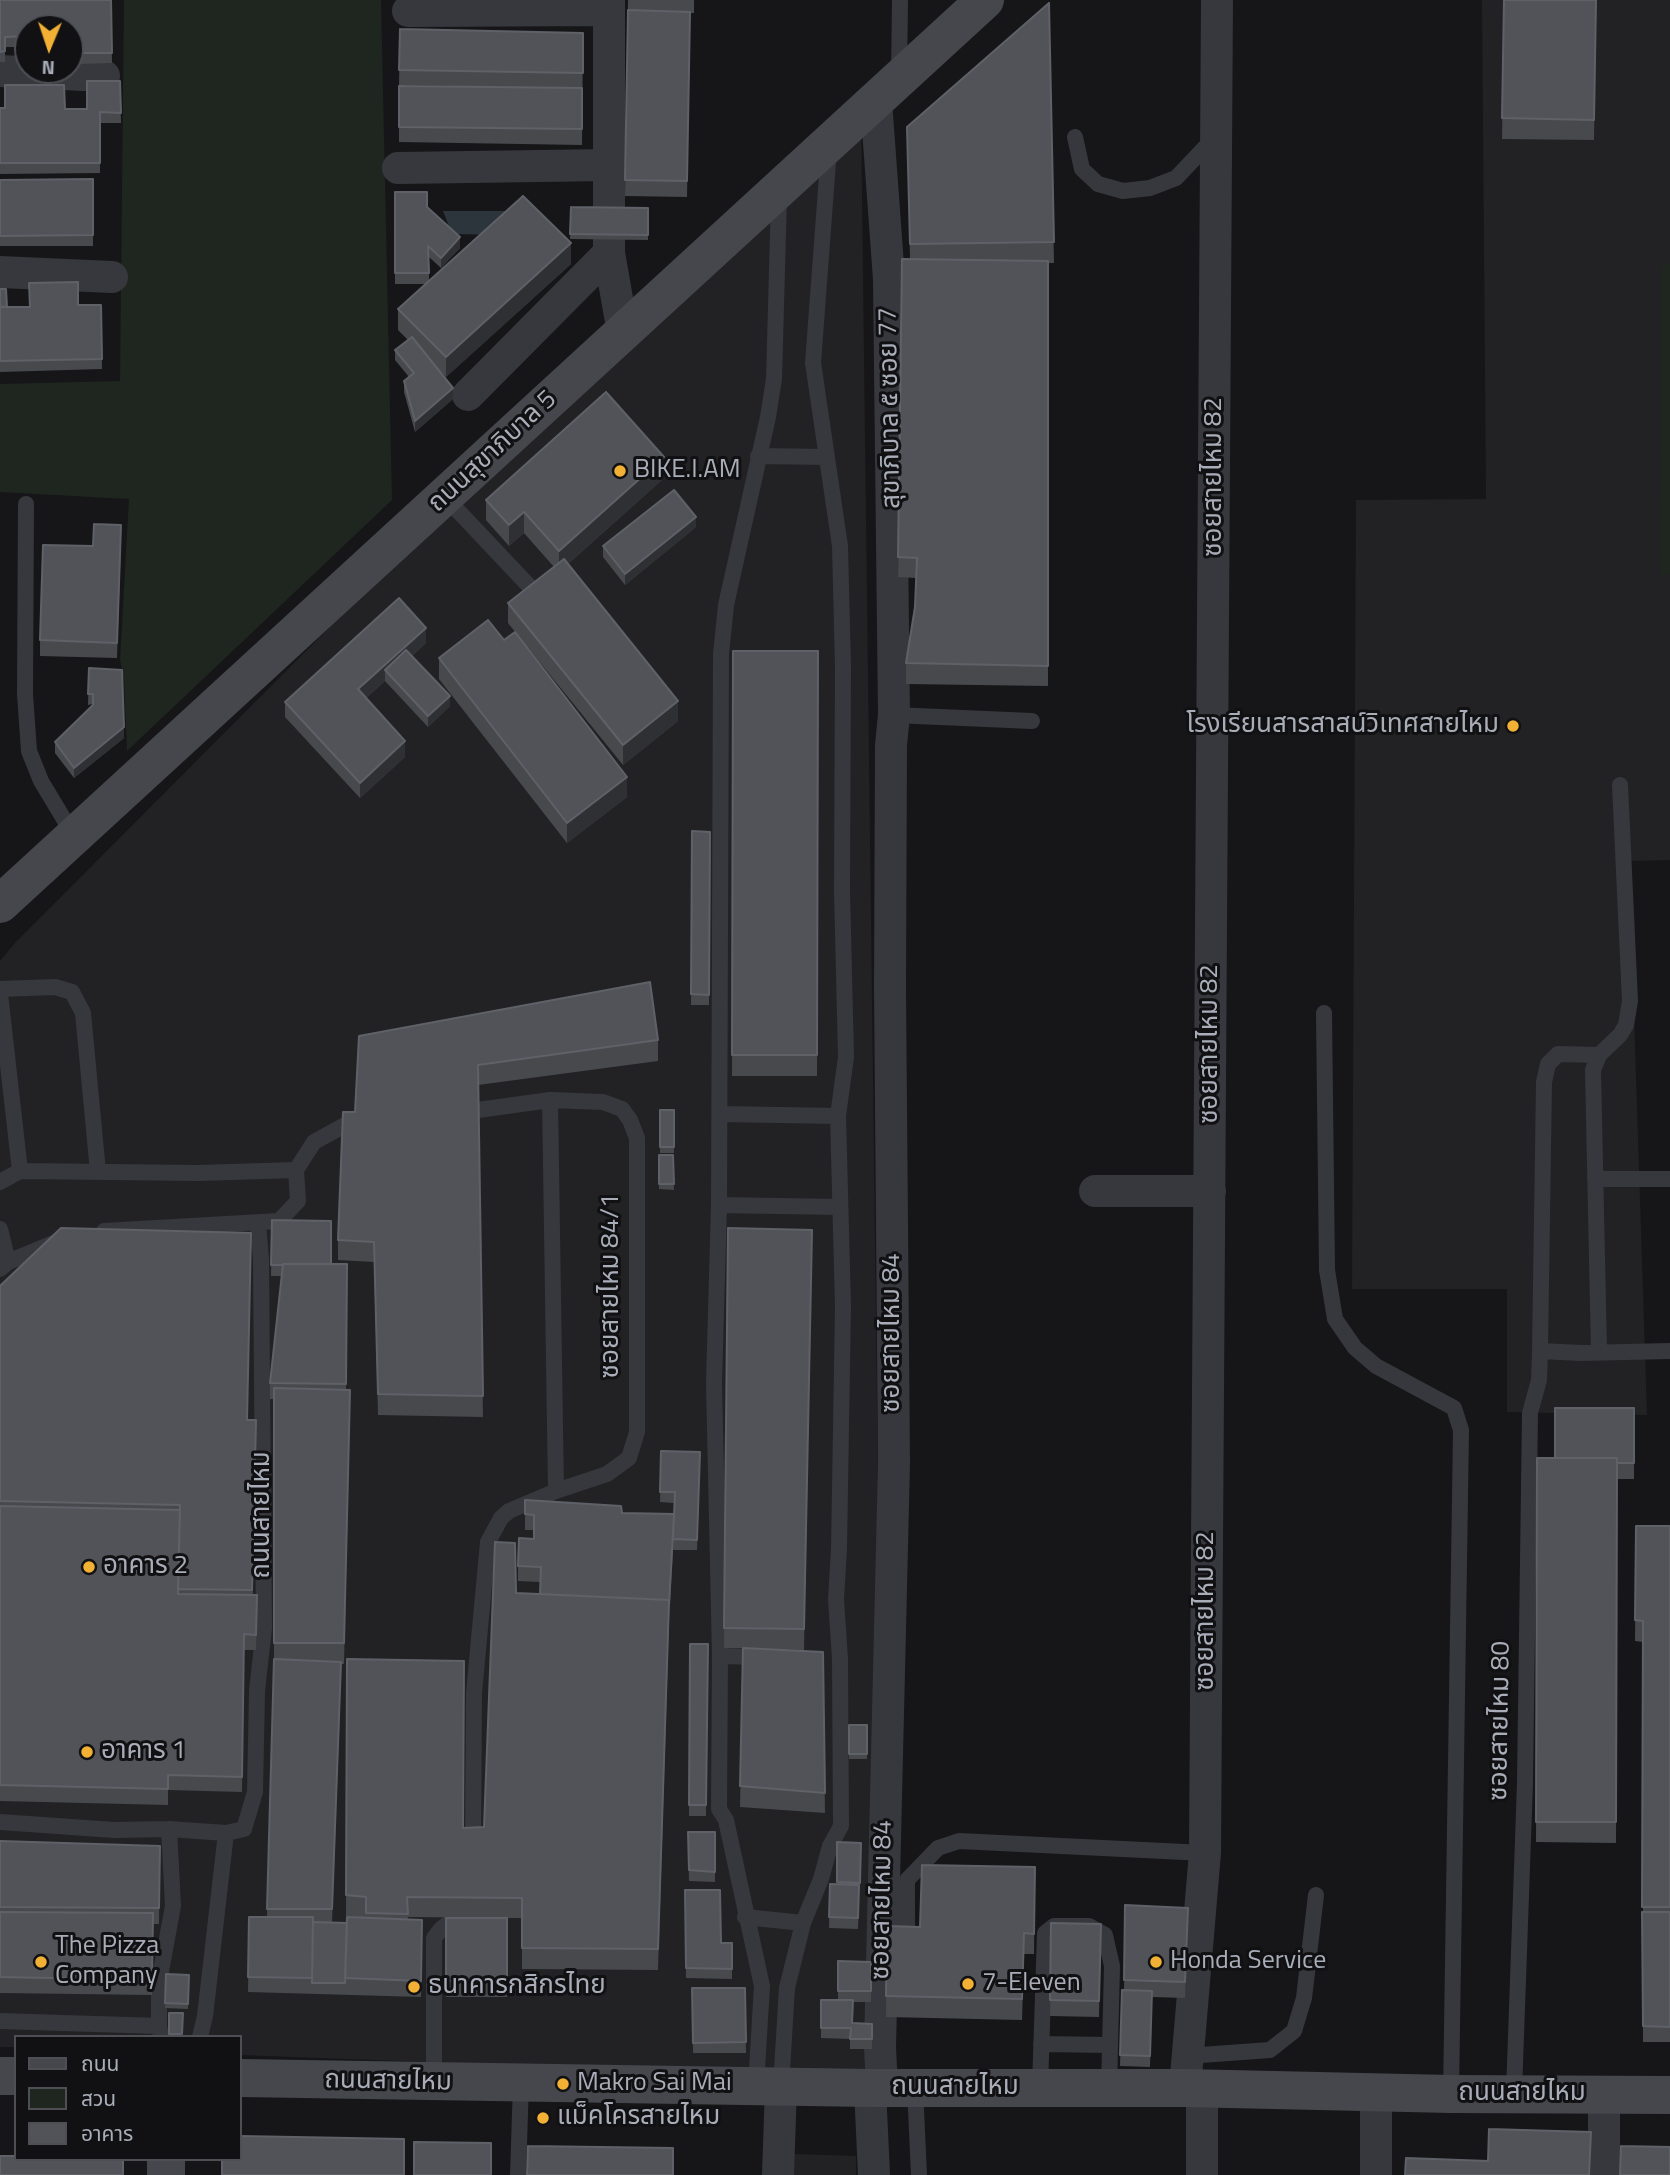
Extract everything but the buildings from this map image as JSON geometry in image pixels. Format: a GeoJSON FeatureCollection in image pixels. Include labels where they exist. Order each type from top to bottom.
{"type":"FeatureCollection","features":[{"type":"Feature","properties":{"kind":"main road","name":"ถนนสุขาภิบาล 5"},"geometry":{"type":"LineString","coordinates":[[0,904],[985,0]]}},
{"type":"Feature","properties":{"kind":"main road","name":"ถนนสายไหม"},"geometry":{"type":"LineString","coordinates":[[242,2078],[434,2083],[1109,2088],[1191,2077],[1376,2092],[1670,2095]]}},
{"type":"Feature","properties":{"kind":"street","name":"ซอยสายไหม 82"},"geometry":{"type":"LineString","coordinates":[[1202,2175],[1191,2077],[1205,1853],[1217,0]]}},
{"type":"Feature","properties":{"kind":"street"},"geometry":{"type":"LineString","coordinates":[[408,11],[609,5],[609,253],[623,333]]}},
{"type":"Feature","properties":{"kind":"street"},"geometry":{"type":"LineString","coordinates":[[0,71],[104,76]]}},
{"type":"Feature","properties":{"kind":"street","name":"สุขาภิบาล ๕ ซอย 77"},"geometry":{"type":"LineString","coordinates":[[887,90],[894,715]]}},
{"type":"Feature","properties":{"kind":"street"},"geometry":{"type":"LineString","coordinates":[[398,168],[609,165]]}},
{"type":"Feature","properties":{"kind":"street"},"geometry":{"type":"LineString","coordinates":[[468,395],[609,253]]}},
{"type":"Feature","properties":{"kind":"street"},"geometry":{"type":"LineString","coordinates":[[0,272],[112,277]]}},
{"type":"Feature","properties":{"kind":"street","name":"ซอยสายไหม 84"},"geometry":{"type":"LineString","coordinates":[[874,2175],[889,2088],[880,2047],[894,1463],[890,988],[891,745],[894,715]]}},
{"type":"Feature","properties":{"kind":"street"},"geometry":{"type":"LineString","coordinates":[[1096,1191],[1210,1191]]}},
{"type":"Feature","properties":{"kind":"street"},"geometry":{"type":"LineString","coordinates":[[769,2086],[778,2175]]}},
{"type":"Feature","properties":{"kind":"street"},"geometry":{"type":"LineString","coordinates":[[1376,2092],[1376,2175]]}},
{"type":"Feature","properties":{"kind":"street"},"geometry":{"type":"LineString","coordinates":[[1604,2094],[1604,2175]]}},
{"type":"Feature","properties":{"kind":"lane"},"geometry":{"type":"LineString","coordinates":[[887,90],[900,0]]}},
{"type":"Feature","properties":{"kind":"lane"},"geometry":{"type":"LineString","coordinates":[[1074,137],[1082,169],[1098,184],[1124,191],[1150,188],[1176,178],[1218,134]]}},
{"type":"Feature","properties":{"kind":"lane"},"geometry":{"type":"LineString","coordinates":[[769,2086],[787,1988],[803,1923],[821,1879],[830,1846],[841,1826],[833,1659],[839,1535],[843,1306],[838,1116],[846,1057],[842,890],[843,666],[840,546],[813,363],[830,143]]}},
{"type":"Feature","properties":{"kind":"lane"},"geometry":{"type":"LineString","coordinates":[[769,2086],[762,1986],[726,1820],[719,1809],[720,1656],[715,1383],[720,1114],[721,653],[726,605],[774,379],[779,189]]}},
{"type":"Feature","properties":{"kind":"lane"},"geometry":{"type":"LineString","coordinates":[[758,456],[826,457]]}},
{"type":"Feature","properties":{"kind":"lane"},"geometry":{"type":"LineString","coordinates":[[444,496],[530,587]]}},
{"type":"Feature","properties":{"kind":"lane"},"geometry":{"type":"LineString","coordinates":[[26,504],[25,694],[29,751],[41,780],[74,836]]}},
{"type":"Feature","properties":{"kind":"lane"},"geometry":{"type":"LineString","coordinates":[[894,715],[1032,721]]}},
{"type":"Feature","properties":{"kind":"lane"},"geometry":{"type":"LineString","coordinates":[[1599,1352],[1593,1070],[1599,1055],[1620,1035],[1626,1025],[1630,1001],[1620,785]]}},
{"type":"Feature","properties":{"kind":"lane"},"geometry":{"type":"LineString","coordinates":[[20,1171],[0,991],[55,986],[72,992],[83,1013],[98,1172]]}},
{"type":"Feature","properties":{"kind":"lane"},"geometry":{"type":"LineString","coordinates":[[1324,1013],[1327,1270],[1335,1319],[1355,1348],[1376,1366],[1454,1408],[1461,1430],[1451,2094]]}},
{"type":"Feature","properties":{"kind":"lane","name":"ซอยสายไหม 80"},"geometry":{"type":"LineString","coordinates":[[1514,2092],[1525,1783],[1530,1413],[1539,1380],[1544,1082],[1548,1064],[1558,1054],[1599,1055]]}},
{"type":"Feature","properties":{"kind":"lane"},"geometry":{"type":"LineString","coordinates":[[550,1100],[556,1491]]}},
{"type":"Feature","properties":{"kind":"lane","name":"ซอยสายไหม 84/1"},"geometry":{"type":"LineString","coordinates":[[473,1848],[474,1693],[488,1542],[501,1518],[509,1511],[556,1491],[607,1474],[629,1458],[637,1432],[637,1138],[630,1121],[622,1109],[603,1102],[550,1100],[478,1110]]}},
{"type":"Feature","properties":{"kind":"lane"},"geometry":{"type":"LineString","coordinates":[[720,1114],[838,1116]]}},
{"type":"Feature","properties":{"kind":"lane"},"geometry":{"type":"LineString","coordinates":[[0,1229],[4,1265],[55,1241],[84,1235],[186,1225],[279,1221],[298,1201],[296,1170],[314,1142],[356,1119]]}},
{"type":"Feature","properties":{"kind":"lane"},"geometry":{"type":"LineString","coordinates":[[0,1182],[20,1171],[296,1170]]}},
{"type":"Feature","properties":{"kind":"lane"},"geometry":{"type":"LineString","coordinates":[[1595,1179],[1670,1179]]}},
{"type":"Feature","properties":{"kind":"lane"},"geometry":{"type":"LineString","coordinates":[[719,1205],[840,1207]]}},
{"type":"Feature","properties":{"kind":"lane","name":"ถนนสายไหม"},"geometry":{"type":"LineString","coordinates":[[226,1832],[244,1829],[255,1792],[257,1691],[264,1628],[261,1259],[258,1223]]}},
{"type":"Feature","properties":{"kind":"lane"},"geometry":{"type":"LineString","coordinates":[[1540,1351],[1670,1351]]}},
{"type":"Feature","properties":{"kind":"lane"},"geometry":{"type":"LineString","coordinates":[[720,1656],[773,1657]]}},
{"type":"Feature","properties":{"kind":"lane"},"geometry":{"type":"LineString","coordinates":[[0,1822],[226,1832],[200,2035]]}},
{"type":"Feature","properties":{"kind":"lane"},"geometry":{"type":"LineString","coordinates":[[0,2021],[160,2031],[159,1982],[173,1906],[169,1829]]}},
{"type":"Feature","properties":{"kind":"lane"},"geometry":{"type":"LineString","coordinates":[[907,1932],[907,1880],[938,1848],[959,1841],[1205,1853]]}},
{"type":"Feature","properties":{"kind":"lane"},"geometry":{"type":"LineString","coordinates":[[1191,2077],[1270,2050],[1294,2031],[1304,1998],[1316,1895]]}},
{"type":"Feature","properties":{"kind":"lane"},"geometry":{"type":"LineString","coordinates":[[434,2083],[434,1938],[457,1917]]}},
{"type":"Feature","properties":{"kind":"lane"},"geometry":{"type":"LineString","coordinates":[[745,1917],[803,1923]]}},
{"type":"Feature","properties":{"kind":"lane"},"geometry":{"type":"LineString","coordinates":[[1040,2087],[1045,1933],[1054,1926],[1089,1926],[1105,1935],[1112,1966],[1109,2088]]}},
{"type":"Feature","properties":{"kind":"lane"},"geometry":{"type":"LineString","coordinates":[[1041,2044],[1110,2045]]}},
{"type":"Feature","properties":{"kind":"lane"},"geometry":{"type":"LineString","coordinates":[[518,2175],[521,2083]]}},
{"type":"Feature","properties":{"kind":"lane"},"geometry":{"type":"LineString","coordinates":[[889,2088],[919,2175]]}},
{"type":"Feature","properties":{"kind":"shaded area","name":"โรงเรียนสารสาสน์วิเทศสายไหม"},"geometry":{"type":"Polygon","coordinates":[[[1482,0],[1670,0],[1670,860],[1629,861],[1647,1415],[1507,1412],[1507,1289],[1352,1289],[1356,500],[1486,499],[1482,0]]]}},
{"type":"Feature","properties":{"kind":"shaded area"},"geometry":{"type":"Polygon","coordinates":[[[861,115],[881,1723],[877,2079],[242,2055],[242,2035],[14,2035],[14,2047],[0,2047],[0,961],[623,333],[861,115]]]}},
{"type":"Feature","properties":{"kind":"shaded area"},"geometry":{"type":"Polygon","coordinates":[[[443,211],[510,211],[503,235],[452,234],[443,211]]]}},
{"type":"Feature","properties":{"kind":"shaded area"},"geometry":{"type":"Polygon","coordinates":[[[794,2154],[856,2156],[856,2175],[793,2175],[794,2154]]]}},
{"type":"Feature","properties":{"kind":"green space"},"geometry":{"type":"Polygon","coordinates":[[[124,0],[381,0],[392,500],[127,751],[124,680],[120,660],[129,499],[0,492],[0,384],[120,381],[124,0]]]}},
{"type":"Feature","properties":{"kind":"green space"},"geometry":{"type":"Polygon","coordinates":[[[1670,264],[1670,574],[1660,574],[1662,265],[1670,264]]]}},
{"type":"Feature","properties":{"kind":"place","name":"BIKE.I.AM"},"geometry":{"type":"Point","coordinates":[620,471]}},
{"type":"Feature","properties":{"kind":"place","name":"โรงเรียนสารสาสน์วิเทศสายไหม"},"geometry":{"type":"Point","coordinates":[1513,726]}},
{"type":"Feature","properties":{"kind":"place","name":"อาคาร 2"},"geometry":{"type":"Point","coordinates":[89,1567]}},
{"type":"Feature","properties":{"kind":"place","name":"อาคาร 1"},"geometry":{"type":"Point","coordinates":[87,1752]}},
{"type":"Feature","properties":{"kind":"place","name":"The Pizza Company"},"geometry":{"type":"Point","coordinates":[41,1962]}},
{"type":"Feature","properties":{"kind":"place","name":"Honda Service"},"geometry":{"type":"Point","coordinates":[1156,1962]}},
{"type":"Feature","properties":{"kind":"place","name":"7-Eleven"},"geometry":{"type":"Point","coordinates":[968,1984]}},
{"type":"Feature","properties":{"kind":"place","name":"ธนาคารกสิกรไทย"},"geometry":{"type":"Point","coordinates":[414,1987]}},
{"type":"Feature","properties":{"kind":"place","name":"Makro Sai Mai"},"geometry":{"type":"Point","coordinates":[563,2084]}},
{"type":"Feature","properties":{"kind":"place","name":"แม็คโครสายไหม"},"geometry":{"type":"Point","coordinates":[543,2118]}}]}
